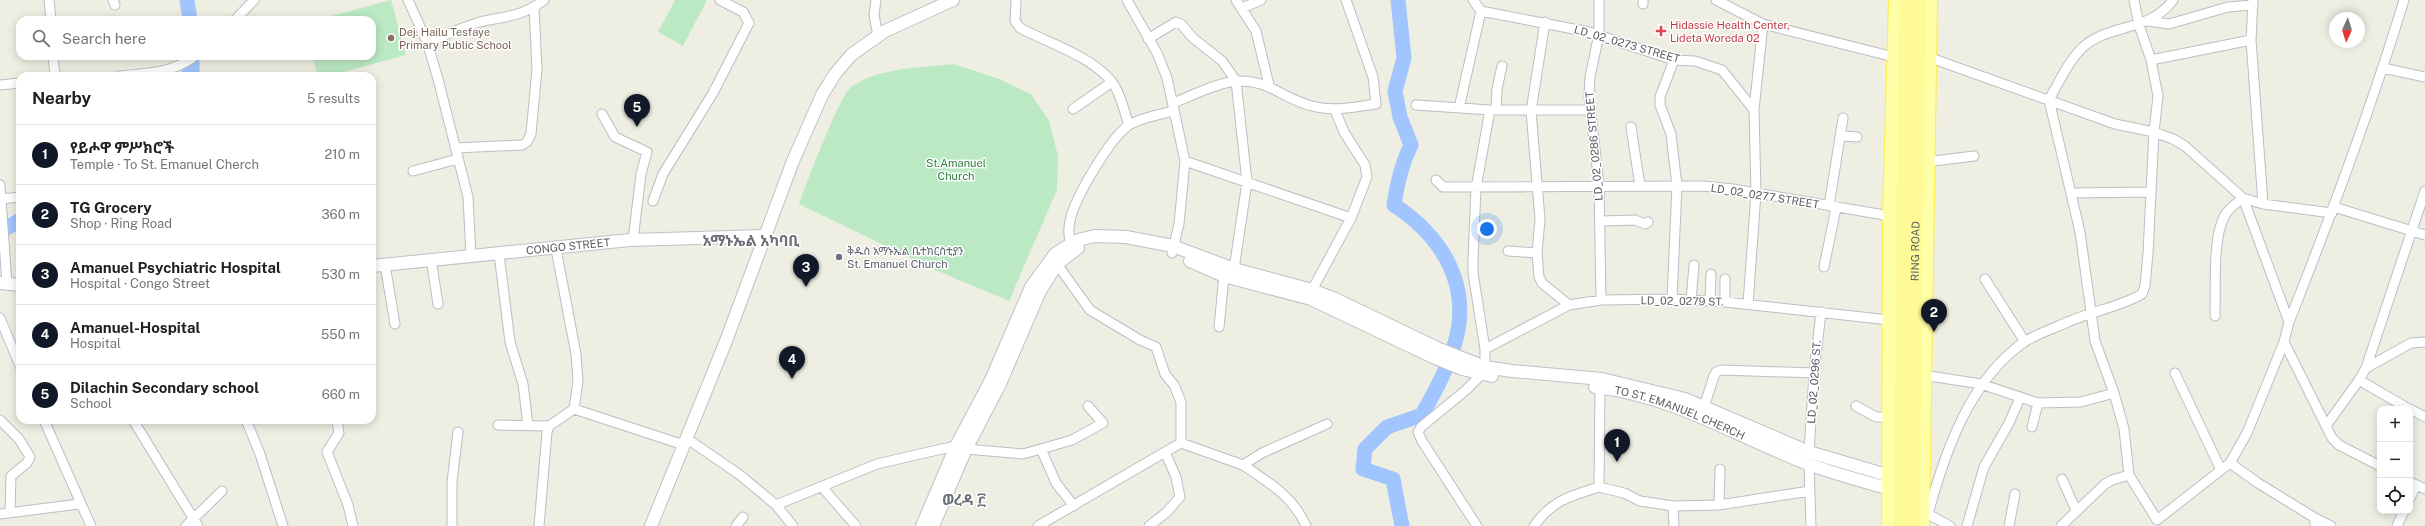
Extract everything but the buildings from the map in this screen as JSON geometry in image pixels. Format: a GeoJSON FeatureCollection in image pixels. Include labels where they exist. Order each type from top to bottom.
{"type":"FeatureCollection","features":[{"type":"Feature","properties":{"kind":"highway","name":"RING ROAD"},"geometry":{"type":"LineString","coordinates":[[1901,526],[1907,0]]}},
{"type":"Feature","properties":{"kind":"highway","name":"RING ROAD"},"geometry":{"type":"LineString","coordinates":[[1912,526],[1918,0]]}},
{"type":"Feature","properties":{"kind":"main road"},"geometry":{"type":"LineString","coordinates":[[651,526],[685,442],[793,161],[822,95],[835,74],[851,55],[878,36],[953,0]]}},
{"type":"Feature","properties":{"kind":"main road"},"geometry":{"type":"LineString","coordinates":[[1889,526],[1891,418],[1889,320],[1890,216],[1896,0]]}},
{"type":"Feature","properties":{"kind":"main road"},"geometry":{"type":"LineString","coordinates":[[1924,517],[1923,375],[1930,0]]}},
{"type":"Feature","properties":{"kind":"main road","name":"CONGO STREET"},"geometry":{"type":"LineString","coordinates":[[376,266],[556,249],[633,240],[765,236]]}},
{"type":"Feature","properties":{"kind":"main road"},"geometry":{"type":"LineString","coordinates":[[922,526],[961,448],[1031,287],[1055,254],[1072,247],[1104,241],[1173,250],[1229,273],[1311,299],[1435,353]]}},
{"type":"Feature","properties":{"kind":"main road"},"geometry":{"type":"LineString","coordinates":[[933,526],[961,448],[1000,386],[1040,291],[1057,264],[1072,247]]}},
{"type":"Feature","properties":{"kind":"main road"},"geometry":{"type":"LineString","coordinates":[[1229,273],[1312,290],[1333,298],[1435,353]]}},
{"type":"Feature","properties":{"kind":"main road"},"geometry":{"type":"LineString","coordinates":[[3,284],[16,285]]}},
{"type":"Feature","properties":{"kind":"main road","name":"TO ST. EMANUEL CHERCH"},"geometry":{"type":"LineString","coordinates":[[1435,353],[1462,364],[1516,380],[1600,387],[1679,408],[1810,465],[1890,483]]}},
{"type":"Feature","properties":{"kind":"main road","name":"TO ST. EMANUEL CHERCH"},"geometry":{"type":"LineString","coordinates":[[1483,370],[1628,384],[1685,399],[1808,452],[1890,483]]}},
{"type":"Feature","properties":{"kind":"street"},"geometry":{"type":"LineString","coordinates":[[49,0],[51,16]]}},
{"type":"Feature","properties":{"kind":"street"},"geometry":{"type":"LineString","coordinates":[[239,16],[254,0]]}},
{"type":"Feature","properties":{"kind":"street"},"geometry":{"type":"LineString","coordinates":[[408,0],[427,42],[468,197],[471,256]]}},
{"type":"Feature","properties":{"kind":"street"},"geometry":{"type":"LineString","coordinates":[[427,42],[480,22],[513,17],[534,7],[544,0]]}},
{"type":"Feature","properties":{"kind":"street"},"geometry":{"type":"LineString","coordinates":[[653,201],[663,174],[713,93],[749,23],[744,12],[720,0]]}},
{"type":"Feature","properties":{"kind":"street"},"geometry":{"type":"LineString","coordinates":[[876,0],[874,14],[878,36]]}},
{"type":"Feature","properties":{"kind":"street"},"geometry":{"type":"LineString","coordinates":[[1016,0],[1015,21],[1020,28],[1078,56],[1096,68],[1112,82],[1129,125]]}},
{"type":"Feature","properties":{"kind":"street"},"geometry":{"type":"LineString","coordinates":[[1127,0],[1167,78],[1185,161],[1178,224],[1173,250]]}},
{"type":"Feature","properties":{"kind":"street"},"geometry":{"type":"LineString","coordinates":[[1236,0],[1256,31],[1269,85]]}},
{"type":"Feature","properties":{"kind":"street"},"geometry":{"type":"LineString","coordinates":[[1242,8],[1261,0]]}},
{"type":"Feature","properties":{"kind":"street"},"geometry":{"type":"LineString","coordinates":[[1072,247],[1070,221],[1077,199],[1110,145],[1129,125],[1236,81],[1269,85],[1298,102],[1335,110],[1376,104],[1373,77],[1346,0]]}},
{"type":"Feature","properties":{"kind":"street"},"geometry":{"type":"LineString","coordinates":[[1459,108],[1481,11],[1473,0]]}},
{"type":"Feature","properties":{"kind":"street","name":"LD_02_0286 STREET"},"geometry":{"type":"LineString","coordinates":[[1599,0],[1599,34],[1590,77],[1589,96],[1599,185],[1602,300]]}},
{"type":"Feature","properties":{"kind":"street"},"geometry":{"type":"LineString","coordinates":[[1716,0],[1763,24],[1894,57]]}},
{"type":"Feature","properties":{"kind":"street"},"geometry":{"type":"LineString","coordinates":[[1950,526],[1924,517],[1946,455],[1981,384],[2024,342],[2090,312],[2142,294],[2145,286],[2154,132],[2158,96],[2151,60],[2138,25],[2134,0]]}},
{"type":"Feature","properties":{"kind":"street"},"geometry":{"type":"LineString","coordinates":[[2173,0],[2163,11],[2148,21],[2096,39],[2083,48],[2070,63],[2049,100],[2080,232],[2090,312],[2097,348],[2114,393],[2124,429],[2129,475],[2157,524],[2230,462],[2247,433],[2284,342],[2289,322],[2333,210],[2383,68],[2404,0]]}},
{"type":"Feature","properties":{"kind":"street"},"geometry":{"type":"LineString","coordinates":[[2148,21],[2156,24],[2168,24],[2228,7],[2252,3],[2251,40],[2263,204]]}},
{"type":"Feature","properties":{"kind":"street"},"geometry":{"type":"LineString","coordinates":[[455,148],[522,145],[527,142],[531,134],[537,69],[534,7]]}},
{"type":"Feature","properties":{"kind":"street","name":"LD_02_0273 STREET"},"geometry":{"type":"LineString","coordinates":[[1481,11],[1545,22],[1599,34],[1674,60],[1695,62],[1722,70],[1754,110]]}},
{"type":"Feature","properties":{"kind":"street"},"geometry":{"type":"LineString","coordinates":[[1148,39],[1171,24],[1176,22],[1181,24],[1193,38],[1222,61],[1236,81],[1247,182],[1219,327]]}},
{"type":"Feature","properties":{"kind":"street"},"geometry":{"type":"LineString","coordinates":[[1545,22],[1530,111],[1540,219],[1537,253],[1539,277],[1542,283],[1569,305]]}},
{"type":"Feature","properties":{"kind":"street"},"geometry":{"type":"LineString","coordinates":[[1748,304],[1756,193],[1754,110],[1763,24]]}},
{"type":"Feature","properties":{"kind":"street"},"geometry":{"type":"LineString","coordinates":[[2151,60],[2251,40]]}},
{"type":"Feature","properties":{"kind":"street"},"geometry":{"type":"LineString","coordinates":[[1928,56],[2115,124],[2154,132],[2185,146],[2243,198],[2263,204],[2333,210],[2425,235]]}},
{"type":"Feature","properties":{"kind":"street"},"geometry":{"type":"LineString","coordinates":[[54,60],[55,72]]}},
{"type":"Feature","properties":{"kind":"street"},"geometry":{"type":"LineString","coordinates":[[162,72],[180,67],[190,60]]}},
{"type":"Feature","properties":{"kind":"street"},"geometry":{"type":"LineString","coordinates":[[1672,299],[1677,186],[1671,134],[1660,105],[1661,91],[1674,60]]}},
{"type":"Feature","properties":{"kind":"street"},"geometry":{"type":"LineString","coordinates":[[1477,526],[1422,442],[1418,432],[1483,370],[1484,349],[1472,273],[1476,188],[1502,66]]}},
{"type":"Feature","properties":{"kind":"street"},"geometry":{"type":"LineString","coordinates":[[2383,68],[2425,77]]}},
{"type":"Feature","properties":{"kind":"street"},"geometry":{"type":"LineString","coordinates":[[1073,109],[1112,82]]}},
{"type":"Feature","properties":{"kind":"street"},"geometry":{"type":"LineString","coordinates":[[0,84],[16,83]]}},
{"type":"Feature","properties":{"kind":"street"},"geometry":{"type":"LineString","coordinates":[[1416,105],[1493,110],[1591,110]]}},
{"type":"Feature","properties":{"kind":"street"},"geometry":{"type":"LineString","coordinates":[[1312,290],[1351,218],[1367,177],[1365,165],[1344,132],[1335,110]]}},
{"type":"Feature","properties":{"kind":"street"},"geometry":{"type":"LineString","coordinates":[[602,114],[615,137],[647,152],[641,174],[633,240]]}},
{"type":"Feature","properties":{"kind":"street"},"geometry":{"type":"LineString","coordinates":[[1824,267],[1842,136],[1843,118]]}},
{"type":"Feature","properties":{"kind":"street"},"geometry":{"type":"LineString","coordinates":[[1631,127],[1640,186]]}},
{"type":"Feature","properties":{"kind":"street"},"geometry":{"type":"LineString","coordinates":[[1842,136],[1857,137]]}},
{"type":"Feature","properties":{"kind":"street"},"geometry":{"type":"LineString","coordinates":[[1926,162],[1974,156]]}},
{"type":"Feature","properties":{"kind":"street"},"geometry":{"type":"LineString","coordinates":[[413,171],[458,159]]}},
{"type":"Feature","properties":{"kind":"street"},"geometry":{"type":"LineString","coordinates":[[1185,161],[1351,218]]}},
{"type":"Feature","properties":{"kind":"street","name":"LD_02_0277 STREET"},"geometry":{"type":"LineString","coordinates":[[1436,180],[1443,187],[1476,188],[1538,185],[1703,186],[1756,193],[1890,216]]}},
{"type":"Feature","properties":{"kind":"street"},"geometry":{"type":"LineString","coordinates":[[0,185],[4,235],[3,284]]}},
{"type":"Feature","properties":{"kind":"street"},"geometry":{"type":"LineString","coordinates":[[2326,426],[2366,368],[2410,231],[2425,191]]}},
{"type":"Feature","properties":{"kind":"street"},"geometry":{"type":"LineString","coordinates":[[2071,193],[2151,192]]}},
{"type":"Feature","properties":{"kind":"street"},"geometry":{"type":"LineString","coordinates":[[0,199],[16,197]]}},
{"type":"Feature","properties":{"kind":"street"},"geometry":{"type":"LineString","coordinates":[[2215,316],[2218,251],[2222,223],[2229,210],[2243,198]]}},
{"type":"Feature","properties":{"kind":"street"},"geometry":{"type":"LineString","coordinates":[[2243,198],[2289,322]]}},
{"type":"Feature","properties":{"kind":"street"},"geometry":{"type":"LineString","coordinates":[[1601,221],[1635,220],[1645,224],[1648,222]]}},
{"type":"Feature","properties":{"kind":"street"},"geometry":{"type":"LineString","coordinates":[[498,425],[549,426],[574,409],[578,381],[576,354],[556,249]]}},
{"type":"Feature","properties":{"kind":"street"},"geometry":{"type":"LineString","coordinates":[[1508,251],[1537,253]]}},
{"type":"Feature","properties":{"kind":"street"},"geometry":{"type":"LineString","coordinates":[[499,254],[510,342],[523,384],[528,425]]}},
{"type":"Feature","properties":{"kind":"street"},"geometry":{"type":"LineString","coordinates":[[432,260],[438,304]]}},
{"type":"Feature","properties":{"kind":"street"},"geometry":{"type":"LineString","coordinates":[[1057,264],[1077,294],[1090,310],[1113,326],[1156,347],[1165,374],[1174,385],[1181,402],[1181,443]]}},
{"type":"Feature","properties":{"kind":"street"},"geometry":{"type":"LineString","coordinates":[[385,265],[395,324]]}},
{"type":"Feature","properties":{"kind":"street"},"geometry":{"type":"LineString","coordinates":[[1691,301],[1694,265]]}},
{"type":"Feature","properties":{"kind":"street"},"geometry":{"type":"LineString","coordinates":[[1710,301],[1711,274]]}},
{"type":"Feature","properties":{"kind":"street"},"geometry":{"type":"LineString","coordinates":[[1725,279],[1725,302]]}},
{"type":"Feature","properties":{"kind":"street"},"geometry":{"type":"LineString","coordinates":[[1985,279],[2024,342]]}},
{"type":"Feature","properties":{"kind":"street","name":"LD_02_0279 ST."},"geometry":{"type":"LineString","coordinates":[[1484,349],[1569,305],[1602,300],[1672,299],[1725,302],[1889,320]]}},
{"type":"Feature","properties":{"kind":"street","name":"LD_02_0296 ST."},"geometry":{"type":"LineString","coordinates":[[1808,452],[1814,373],[1821,312]]}},
{"type":"Feature","properties":{"kind":"street"},"geometry":{"type":"LineString","coordinates":[[0,318],[16,356]]}},
{"type":"Feature","properties":{"kind":"street"},"geometry":{"type":"LineString","coordinates":[[2284,342],[2326,426],[2340,445],[2377,464]]}},
{"type":"Feature","properties":{"kind":"street"},"geometry":{"type":"LineString","coordinates":[[2366,368],[2411,343],[2425,342]]}},
{"type":"Feature","properties":{"kind":"street"},"geometry":{"type":"LineString","coordinates":[[1704,407],[1714,376],[1716,372],[1721,370],[1814,373]]}},
{"type":"Feature","properties":{"kind":"street"},"geometry":{"type":"LineString","coordinates":[[2176,373],[2221,470]]}},
{"type":"Feature","properties":{"kind":"street"},"geometry":{"type":"LineString","coordinates":[[1923,375],[1981,384],[2020,398],[2038,402],[2081,402],[2114,393]]}},
{"type":"Feature","properties":{"kind":"street"},"geometry":{"type":"LineString","coordinates":[[2359,380],[2405,406]]}},
{"type":"Feature","properties":{"kind":"street"},"geometry":{"type":"LineString","coordinates":[[1599,488],[1600,387]]}},
{"type":"Feature","properties":{"kind":"street"},"geometry":{"type":"LineString","coordinates":[[1967,526],[1984,467],[2009,423],[2020,398]]}},
{"type":"Feature","properties":{"kind":"street"},"geometry":{"type":"LineString","coordinates":[[2032,426],[2038,402]]}},
{"type":"Feature","properties":{"kind":"street"},"geometry":{"type":"LineString","coordinates":[[776,505],[877,464],[961,448],[1023,454],[1072,440],[1103,422],[1088,406]]}},
{"type":"Feature","properties":{"kind":"street"},"geometry":{"type":"LineString","coordinates":[[1856,406],[1876,418],[1891,418]]}},
{"type":"Feature","properties":{"kind":"street"},"geometry":{"type":"LineString","coordinates":[[574,409],[685,442],[740,475],[776,505],[793,526]]}},
{"type":"Feature","properties":{"kind":"street"},"geometry":{"type":"LineString","coordinates":[[2413,411],[2425,417]]}},
{"type":"Feature","properties":{"kind":"street"},"geometry":{"type":"LineString","coordinates":[[0,420],[20,439],[30,457],[27,463],[11,476],[10,512]]}},
{"type":"Feature","properties":{"kind":"street"},"geometry":{"type":"LineString","coordinates":[[46,424],[74,486],[79,504],[91,526]]}},
{"type":"Feature","properties":{"kind":"street"},"geometry":{"type":"LineString","coordinates":[[135,424],[196,522]]}},
{"type":"Feature","properties":{"kind":"street"},"geometry":{"type":"LineString","coordinates":[[248,424],[260,454],[282,526]]}},
{"type":"Feature","properties":{"kind":"street"},"geometry":{"type":"LineString","coordinates":[[338,424],[339,433],[327,452],[348,505],[353,526]]}},
{"type":"Feature","properties":{"kind":"street"},"geometry":{"type":"LineString","coordinates":[[1243,465],[1262,454],[1327,424]]}},
{"type":"Feature","properties":{"kind":"street"},"geometry":{"type":"LineString","coordinates":[[539,526],[549,426]]}},
{"type":"Feature","properties":{"kind":"street"},"geometry":{"type":"LineString","coordinates":[[452,526],[452,482],[458,432]]}},
{"type":"Feature","properties":{"kind":"street"},"geometry":{"type":"LineString","coordinates":[[1038,526],[1074,506],[1124,474],[1181,443],[1243,465],[1276,487],[1301,514],[1306,526]]}},
{"type":"Feature","properties":{"kind":"street"},"geometry":{"type":"LineString","coordinates":[[1041,449],[1056,483],[1074,506]]}},
{"type":"Feature","properties":{"kind":"street"},"geometry":{"type":"LineString","coordinates":[[1149,526],[1167,512],[1180,497],[1176,477],[1165,452]]}},
{"type":"Feature","properties":{"kind":"street"},"geometry":{"type":"LineString","coordinates":[[2230,462],[2315,522],[2331,526]]}},
{"type":"Feature","properties":{"kind":"street"},"geometry":{"type":"LineString","coordinates":[[1810,465],[1812,526]]}},
{"type":"Feature","properties":{"kind":"street"},"geometry":{"type":"LineString","coordinates":[[1719,505],[1720,469]]}},
{"type":"Feature","properties":{"kind":"street"},"geometry":{"type":"LineString","coordinates":[[2061,526],[2076,510],[2105,484],[2112,480],[2129,475]]}},
{"type":"Feature","properties":{"kind":"street"},"geometry":{"type":"LineString","coordinates":[[2062,479],[2076,510]]}},
{"type":"Feature","properties":{"kind":"street"},"geometry":{"type":"LineString","coordinates":[[2413,484],[2425,489]]}},
{"type":"Feature","properties":{"kind":"street"},"geometry":{"type":"LineString","coordinates":[[822,487],[856,526]]}},
{"type":"Feature","properties":{"kind":"street"},"geometry":{"type":"LineString","coordinates":[[1534,526],[1547,509],[1558,502],[1599,488],[1624,493],[1640,501],[1673,506],[1719,505],[1810,491]]}},
{"type":"Feature","properties":{"kind":"street"},"geometry":{"type":"LineString","coordinates":[[186,526],[196,522],[222,491]]}},
{"type":"Feature","properties":{"kind":"street"},"geometry":{"type":"LineString","coordinates":[[2009,526],[2015,494]]}},
{"type":"Feature","properties":{"kind":"street"},"geometry":{"type":"LineString","coordinates":[[0,514],[79,504]]}},
{"type":"Feature","properties":{"kind":"street"},"geometry":{"type":"LineString","coordinates":[[1673,506],[1674,526]]}},
{"type":"Feature","properties":{"kind":"street"},"geometry":{"type":"LineString","coordinates":[[2397,526],[2403,514]]}},
{"type":"Feature","properties":{"kind":"street"},"geometry":{"type":"LineString","coordinates":[[736,526],[743,517]]}},
{"type":"Feature","properties":{"kind":"green space"},"geometry":{"type":"Polygon","coordinates":[[[391,0],[406,55],[344,72],[317,72],[313,60],[376,60],[376,16],[331,16],[391,0]]]}},
{"type":"Feature","properties":{"kind":"green space"},"geometry":{"type":"Polygon","coordinates":[[[675,0],[707,0],[683,46],[658,32],[675,0]]]}},
{"type":"Feature","properties":{"kind":"green space","name":"St.Amanuel Church"},"geometry":{"type":"Polygon","coordinates":[[[954,64],[999,79],[1031,94],[1049,121],[1058,156],[1057,190],[1009,301],[933,269],[799,204],[831,123],[839,106],[851,87],[862,80],[887,72],[954,64]]]}},
{"type":"Feature","properties":{"kind":"waterway"},"geometry":{"type":"LineString","coordinates":[[187,0],[189,16]]}},
{"type":"Feature","properties":{"kind":"waterway"},"geometry":{"type":"LineString","coordinates":[[1398,0],[1404,58],[1395,91],[1400,117],[1411,145],[1400,174],[1394,205],[1427,232],[1440,248],[1450,265],[1460,304],[1459,324],[1448,364],[1422,415],[1387,427],[1365,449],[1363,469],[1393,479],[1402,526]]}},
{"type":"Feature","properties":{"kind":"waterway"},"geometry":{"type":"LineString","coordinates":[[191,72],[192,60]]}},
{"type":"Feature","properties":{"kind":"waterway"},"geometry":{"type":"LineString","coordinates":[[0,232],[16,222]]}},
{"type":"Feature","properties":{"kind":"place","name":"Hidassie Health Center, Lideta Woreda 02"},"geometry":{"type":"Point","coordinates":[1661,31]}},
{"type":"Feature","properties":{"kind":"place","name":"Dej. Hailu Tesfaye Primary Public School"},"geometry":{"type":"Point","coordinates":[391,38]}},
{"type":"Feature","properties":{"kind":"place","name":"Dilachin Secondary school"},"geometry":{"type":"Point","coordinates":[637,127]}},
{"type":"Feature","properties":{"kind":"place","name":"ቅዱስ አማኑኤል ቤተክርስቲያን St. Emanuel Church"},"geometry":{"type":"Point","coordinates":[839,257]}},
{"type":"Feature","properties":{"kind":"place","name":"Amanuel Psychiatric Hospital"},"geometry":{"type":"Point","coordinates":[806,287]}},
{"type":"Feature","properties":{"kind":"place","name":"TG Grocery"},"geometry":{"type":"Point","coordinates":[1934,332]}},
{"type":"Feature","properties":{"kind":"place","name":"Amanuel-Hospital"},"geometry":{"type":"Point","coordinates":[792,379]}},
{"type":"Feature","properties":{"kind":"place","name":"የይሖዋ ምሥክሮች"},"geometry":{"type":"Point","coordinates":[1617,462]}},
{"type":"Feature","properties":{"kind":"district","name":"አማኑኤል አካባቢ"},"geometry":{"type":"Point","coordinates":[751,241]}},
{"type":"Feature","properties":{"kind":"district","name":"ወረዳ ፫"},"geometry":{"type":"Point","coordinates":[964,500]}}]}
